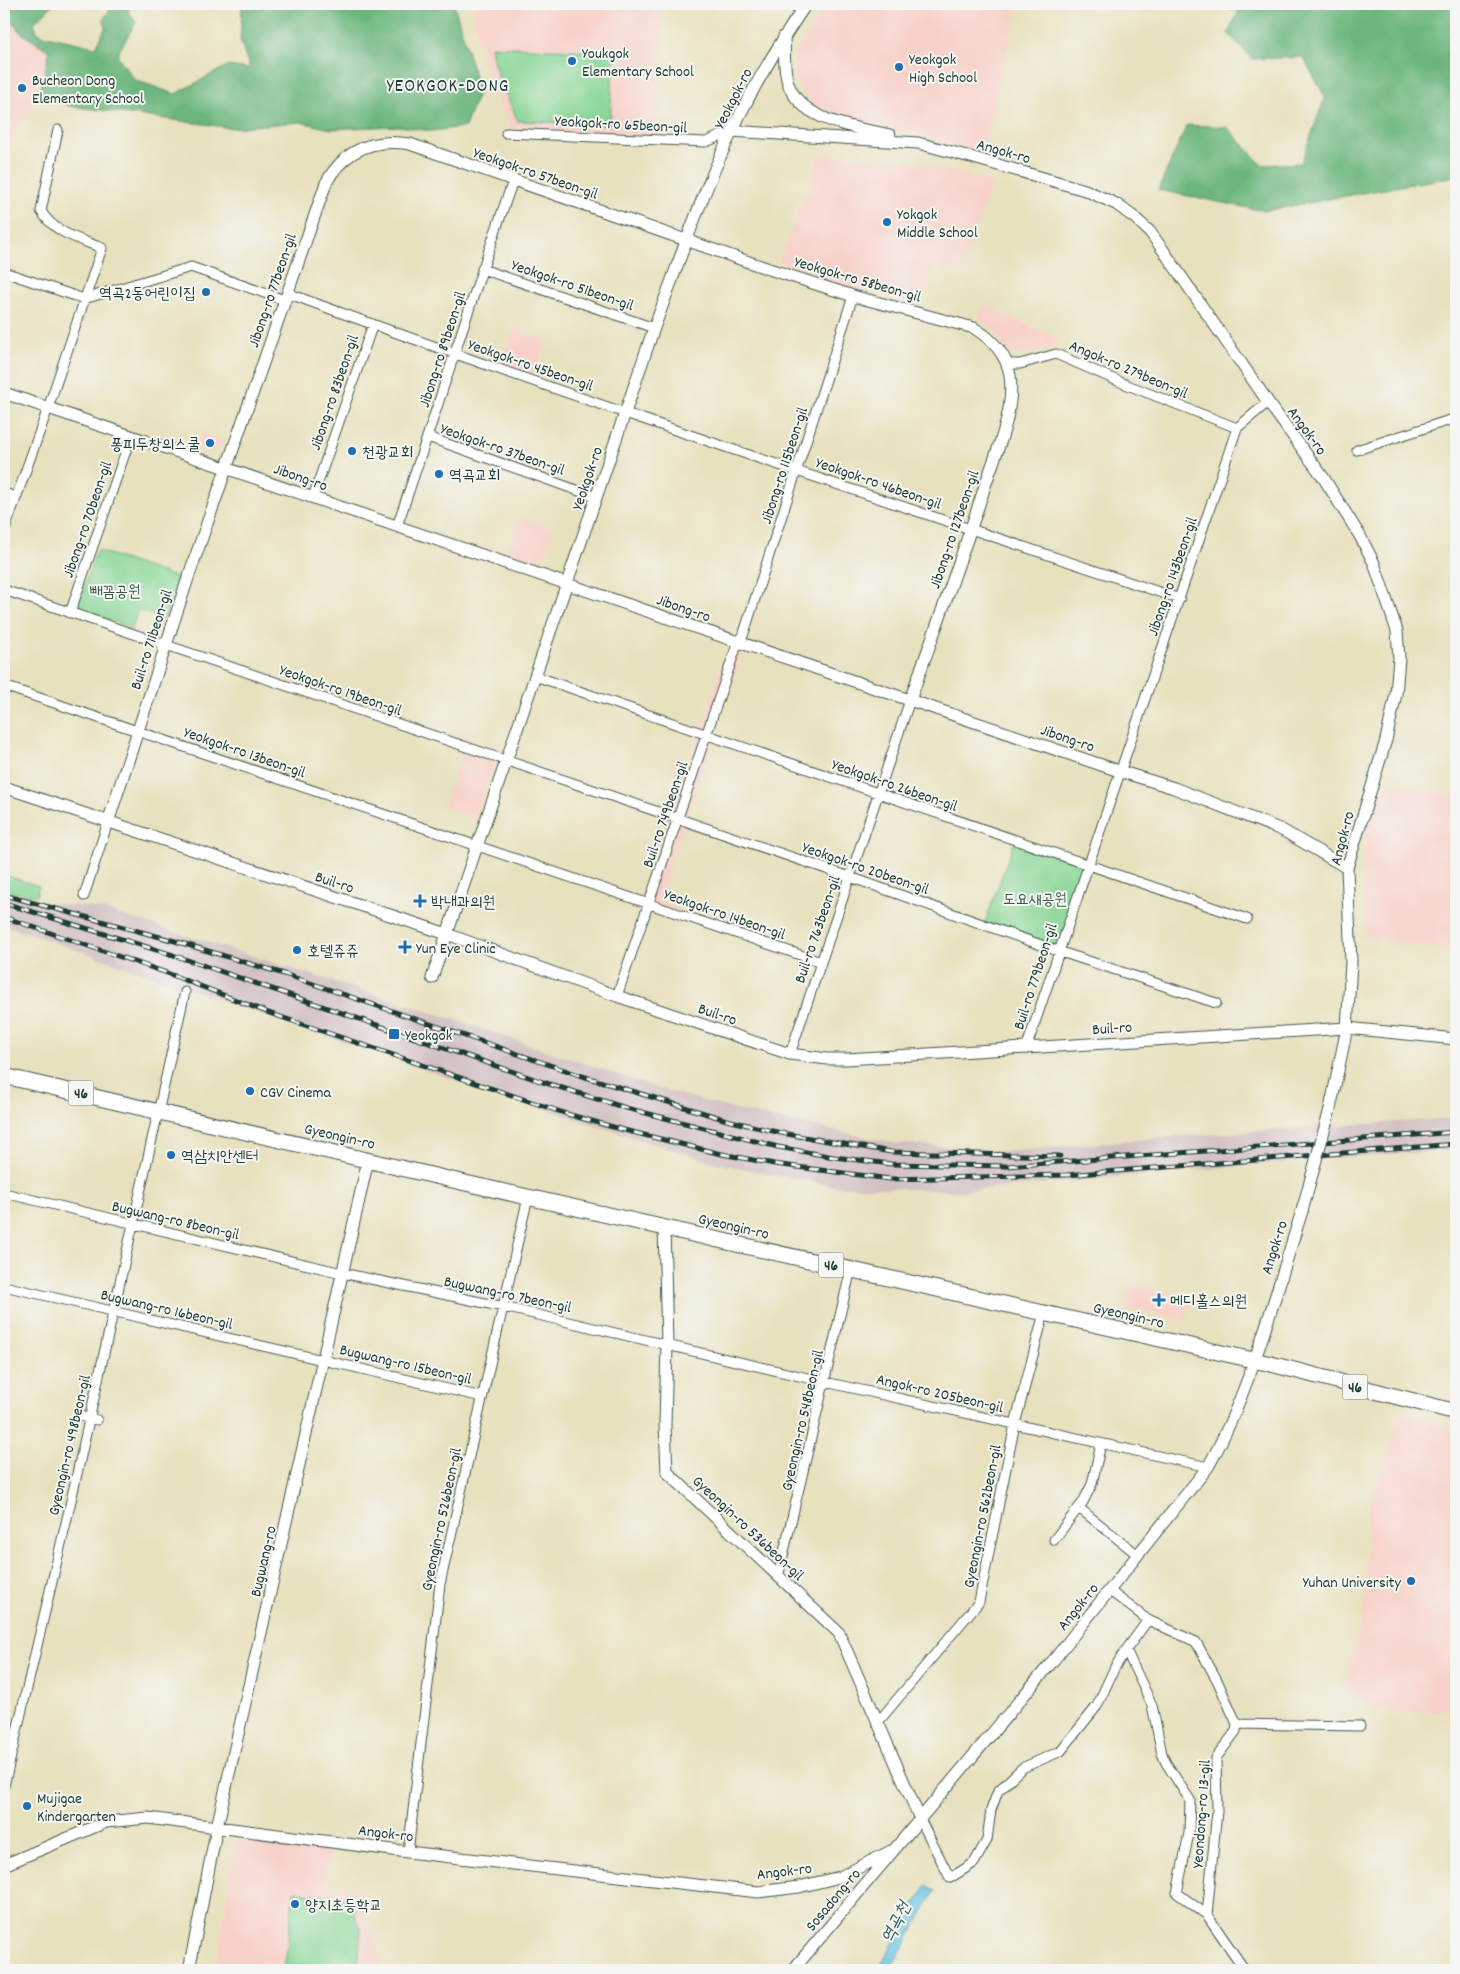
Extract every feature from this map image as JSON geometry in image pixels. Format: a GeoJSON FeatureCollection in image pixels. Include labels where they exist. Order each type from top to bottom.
{"type":"FeatureCollection","features":[{"type":"Feature","properties":{"kind":"main road","name":"Gyeongin-ro"},"geometry":{"type":"LineString","coordinates":[[4,1076],[159,1110],[528,1197],[1254,1360],[1456,1412]]}},
{"type":"Feature","properties":{"kind":"street","name":"Yeokgok-ro"},"geometry":{"type":"LineString","coordinates":[[432,978],[654,328],[686,241],[732,131],[750,94],[784,36],[806,4]]}},
{"type":"Feature","properties":{"kind":"street"},"geometry":{"type":"LineString","coordinates":[[784,36],[788,83],[794,96],[806,108],[833,121],[918,143]]}},
{"type":"Feature","properties":{"kind":"street"},"geometry":{"type":"LineString","coordinates":[[4,532],[102,248],[56,229],[47,221],[41,211],[58,130]]}},
{"type":"Feature","properties":{"kind":"street","name":"Yeokgok-ro 65beon-gil"},"geometry":{"type":"LineString","coordinates":[[506,133],[706,142],[732,131]]}},
{"type":"Feature","properties":{"kind":"street","name":"Angok-ro"},"geometry":{"type":"LineString","coordinates":[[4,1865],[106,1822],[148,1818],[408,1852],[758,1892],[799,1887],[840,1877],[895,1849],[1110,1591],[1208,1467],[1220,1444],[1254,1360],[1302,1211],[1330,1109],[1347,1028],[1352,963],[1347,868],[1386,740],[1396,694],[1399,658],[1397,631],[1374,563],[1360,536],[1323,477],[1268,402],[1150,232],[1136,218],[1116,204],[1085,190],[918,143],[732,131]]}},
{"type":"Feature","properties":{"kind":"street","name":"Yeokgok-ro 57beon-gil"},"geometry":{"type":"LineString","coordinates":[[374,145],[400,142],[410,144],[686,241]]}},
{"type":"Feature","properties":{"kind":"street","name":"Jibong-ro 77beon-gil"},"geometry":{"type":"LineString","coordinates":[[226,468],[321,195],[332,172],[342,161],[353,152],[374,145]]}},
{"type":"Feature","properties":{"kind":"street","name":"Jibong-ro 89beon-gil"},"geometry":{"type":"LineString","coordinates":[[397,526],[513,181]]}},
{"type":"Feature","properties":{"kind":"street","name":"Yeokgok-ro 58beon-gil"},"geometry":{"type":"LineString","coordinates":[[686,241],[853,296],[974,328],[988,336],[1008,364]]}},
{"type":"Feature","properties":{"kind":"street","name":"Yeokgok-ro 45beon-gil"},"geometry":{"type":"LineString","coordinates":[[84,298],[191,267],[373,324],[625,413]]}},
{"type":"Feature","properties":{"kind":"street","name":"Yeokgok-ro 51beon-gil"},"geometry":{"type":"LineString","coordinates":[[482,269],[654,328]]}},
{"type":"Feature","properties":{"kind":"street"},"geometry":{"type":"LineString","coordinates":[[4,272],[84,298]]}},
{"type":"Feature","properties":{"kind":"street","name":"Jibong-ro 115beon-gil"},"geometry":{"type":"LineString","coordinates":[[738,642],[743,636],[853,296]]}},
{"type":"Feature","properties":{"kind":"street","name":"Jibong-ro 83beon-gil"},"geometry":{"type":"LineString","coordinates":[[313,497],[373,324]]}},
{"type":"Feature","properties":{"kind":"street","name":"Angok-ro 279beon-gil"},"geometry":{"type":"LineString","coordinates":[[1008,364],[1020,364],[1056,354],[1125,384],[1237,428]]}},
{"type":"Feature","properties":{"kind":"street","name":"Jibong-ro 127beon-gil"},"geometry":{"type":"LineString","coordinates":[[910,700],[971,529],[1008,416],[1010,390],[1008,364]]}},
{"type":"Feature","properties":{"kind":"street","name":"Jibong-ro"},"geometry":{"type":"LineString","coordinates":[[4,393],[1174,788],[1282,830],[1347,868]]}},
{"type":"Feature","properties":{"kind":"street"},"geometry":{"type":"LineString","coordinates":[[1237,428],[1268,402]]}},
{"type":"Feature","properties":{"kind":"street","name":"Yeokgok-ro 46beon-gil"},"geometry":{"type":"LineString","coordinates":[[625,413],[1180,599]]}},
{"type":"Feature","properties":{"kind":"street"},"geometry":{"type":"LineString","coordinates":[[1356,450],[1456,418]]}},
{"type":"Feature","properties":{"kind":"street","name":"Jibong-ro 143beon-gil"},"geometry":{"type":"LineString","coordinates":[[1119,771],[1180,599],[1237,428]]}},
{"type":"Feature","properties":{"kind":"street","name":"Jibong-ro 70beon-gil"},"geometry":{"type":"LineString","coordinates":[[70,613],[131,436]]}},
{"type":"Feature","properties":{"kind":"street","name":"Yeokgok-ro 37beon-gil"},"geometry":{"type":"LineString","coordinates":[[428,437],[596,497]]}},
{"type":"Feature","properties":{"kind":"street","name":"Buil-ro 711beon-gil"},"geometry":{"type":"LineString","coordinates":[[108,822],[137,730],[226,468]]}},
{"type":"Feature","properties":{"kind":"street"},"geometry":{"type":"LineString","coordinates":[[4,493],[16,497]]}},
{"type":"Feature","properties":{"kind":"street","name":"Yeokgok-ro 19beon-gil"},"geometry":{"type":"LineString","coordinates":[[4,590],[506,761]]}},
{"type":"Feature","properties":{"kind":"street","name":"Buil-ro 749beon-gil"},"geometry":{"type":"LineString","coordinates":[[617,996],[738,642]]}},
{"type":"Feature","properties":{"kind":"street","name":"Yeokgok-ro 26beon-gil"},"geometry":{"type":"LineString","coordinates":[[535,676],[1246,919]]}},
{"type":"Feature","properties":{"kind":"street","name":"Yeokgok-ro 13beon-gil"},"geometry":{"type":"LineString","coordinates":[[4,686],[477,845]]}},
{"type":"Feature","properties":{"kind":"street","name":"Buil-ro 763beon-gil"},"geometry":{"type":"LineString","coordinates":[[790,1054],[910,700]]}},
{"type":"Feature","properties":{"kind":"street","name":"Yeokgok-ro 20beon-gil"},"geometry":{"type":"LineString","coordinates":[[506,761],[850,877],[1058,951],[1216,1003]]}},
{"type":"Feature","properties":{"kind":"street","name":"Buil-ro 779beon-gil"},"geometry":{"type":"LineString","coordinates":[[1026,1049],[1119,771]]}},
{"type":"Feature","properties":{"kind":"street","name":"Buil-ro"},"geometry":{"type":"LineString","coordinates":[[4,787],[447,934],[617,996],[790,1054],[827,1059],[847,1059],[1347,1028],[1456,1039]]}},
{"type":"Feature","properties":{"kind":"street"},"geometry":{"type":"LineString","coordinates":[[84,896],[108,822]]}},
{"type":"Feature","properties":{"kind":"street","name":"Yeokgok-ro 14beon-gil"},"geometry":{"type":"LineString","coordinates":[[477,845],[821,962]]}},
{"type":"Feature","properties":{"kind":"street","name":"Gyeongin-ro 498beon-gil"},"geometry":{"type":"LineString","coordinates":[[4,1786],[93,1419],[113,1311],[185,992]]}},
{"type":"Feature","properties":{"kind":"street","name":"Bugwang-ro"},"geometry":{"type":"LineString","coordinates":[[189,1970],[217,1827],[368,1160]]}},
{"type":"Feature","properties":{"kind":"street","name":"Bugwang-ro 8beon-gil"},"geometry":{"type":"LineString","coordinates":[[4,1192],[342,1273]]}},
{"type":"Feature","properties":{"kind":"street","name":"Gyeongin-ro 526beon-gil"},"geometry":{"type":"LineString","coordinates":[[408,1852],[440,1584],[528,1197]]}},
{"type":"Feature","properties":{"kind":"street","name":"Gyeongin-ro 536beon-gil"},"geometry":{"type":"LineString","coordinates":[[664,1227],[667,1344],[665,1425],[667,1472],[839,1633],[920,1820]]}},
{"type":"Feature","properties":{"kind":"street","name":"Gyeongin-ro 548beon-gil"},"geometry":{"type":"LineString","coordinates":[[778,1577],[851,1269]]}},
{"type":"Feature","properties":{"kind":"street","name":"Bugwang-ro 7beon-gil"},"geometry":{"type":"LineString","coordinates":[[342,1273],[667,1344]]}},
{"type":"Feature","properties":{"kind":"street","name":"Bugwang-ro 16beon-gil"},"geometry":{"type":"LineString","coordinates":[[4,1286],[324,1359]]}},
{"type":"Feature","properties":{"kind":"street","name":"Gyeongin-ro 562beon-gil"},"geometry":{"type":"LineString","coordinates":[[878,1722],[979,1602],[1015,1424],[1044,1313]]}},
{"type":"Feature","properties":{"kind":"street","name":"Angok-ro 205beon-gil"},"geometry":{"type":"LineString","coordinates":[[667,1344],[825,1382],[1208,1467]]}},
{"type":"Feature","properties":{"kind":"street","name":"Bugwang-ro 15beon-gil"},"geometry":{"type":"LineString","coordinates":[[324,1359],[482,1396]]}},
{"type":"Feature","properties":{"kind":"street"},"geometry":{"type":"LineString","coordinates":[[79,1416],[93,1419]]}},
{"type":"Feature","properties":{"kind":"street"},"geometry":{"type":"LineString","coordinates":[[1054,1540],[1079,1508],[1092,1484],[1101,1444]]}},
{"type":"Feature","properties":{"kind":"street"},"geometry":{"type":"LineString","coordinates":[[1079,1508],[1138,1556]]}},
{"type":"Feature","properties":{"kind":"street"},"geometry":{"type":"LineString","coordinates":[[1110,1591],[1148,1620],[1196,1642],[1217,1680],[1237,1724],[1360,1726]]}},
{"type":"Feature","properties":{"kind":"street"},"geometry":{"type":"LineString","coordinates":[[920,1820],[950,1878],[974,1863],[986,1840],[991,1810],[998,1791],[1022,1768],[1061,1751],[1097,1706],[1115,1667],[1148,1620]]}},
{"type":"Feature","properties":{"kind":"street","name":"Yeondong-ro 13-gil"},"geometry":{"type":"LineString","coordinates":[[1126,1650],[1152,1705],[1164,1758],[1190,1800],[1189,1833],[1178,1893],[1207,1915],[1245,1970]]}},
{"type":"Feature","properties":{"kind":"street","name":"Yeondong-ro 13-gil"},"geometry":{"type":"LineString","coordinates":[[1207,1915],[1217,1811],[1216,1758],[1236,1731],[1237,1724]]}},
{"type":"Feature","properties":{"kind":"street","name":"Sosadong-ro"},"geometry":{"type":"LineString","coordinates":[[793,1970],[895,1849]]}},
{"type":"Feature","properties":{"kind":"shaded area","name":"Youkgok Elementary School"},"geometry":{"type":"Polygon","coordinates":[[[473,4],[663,4],[657,136],[511,128],[492,87],[476,35],[473,4]]]}},
{"type":"Feature","properties":{"kind":"shaded area","name":"Yeokgok High School"},"geometry":{"type":"Polygon","coordinates":[[[829,4],[1018,4],[983,153],[814,106],[794,79],[794,54],[829,4]]]}},
{"type":"Feature","properties":{"kind":"shaded area","name":"Bucheon Dong Elementary School"},"geometry":{"type":"Polygon","coordinates":[[[4,13],[21,33],[49,51],[38,95],[4,153],[4,13]]]}},
{"type":"Feature","properties":{"kind":"shaded area","name":"Yokgok Middle School"},"geometry":{"type":"Polygon","coordinates":[[[820,155],[901,160],[941,168],[992,182],[962,273],[938,265],[933,266],[920,304],[852,288],[779,262],[820,155]]]}},
{"type":"Feature","properties":{"kind":"shaded area"},"geometry":{"type":"Polygon","coordinates":[[[983,306],[1057,338],[1055,344],[1023,355],[1005,350],[996,332],[991,327],[977,320],[983,306]]]}},
{"type":"Feature","properties":{"kind":"shaded area"},"geometry":{"type":"Polygon","coordinates":[[[513,329],[546,340],[534,375],[501,363],[513,329]]]}},
{"type":"Feature","properties":{"kind":"shaded area","name":"퐁피두창의스쿨"},"geometry":{"type":"Polygon","coordinates":[[[202,433],[223,440],[221,446],[212,450],[197,446],[202,433]]]}},
{"type":"Feature","properties":{"kind":"shaded area"},"geometry":{"type":"Polygon","coordinates":[[[520,517],[554,528],[542,565],[507,554],[520,517]]]}},
{"type":"Feature","properties":{"kind":"shaded area"},"geometry":{"type":"Polygon","coordinates":[[[727,651],[741,655],[714,733],[721,736],[718,743],[712,742],[687,815],[698,819],[695,831],[683,827],[658,900],[676,907],[674,914],[649,903],[617,996],[643,901],[632,896],[633,893],[644,896],[669,821],[655,816],[658,807],[673,811],[698,737],[689,733],[690,729],[701,728],[727,651]]]}},
{"type":"Feature","properties":{"kind":"shaded area"},"geometry":{"type":"Polygon","coordinates":[[[462,752],[494,763],[475,819],[443,807],[462,752]]]}},
{"type":"Feature","properties":{"kind":"shaded area"},"geometry":{"type":"Polygon","coordinates":[[[1389,783],[1456,795],[1456,952],[1368,937],[1363,908],[1366,836],[1380,787],[1389,783]]]}},
{"type":"Feature","properties":{"kind":"shaded area"},"geometry":{"type":"Polygon","coordinates":[[[4,892],[38,901],[102,909],[453,1019],[651,1086],[737,1110],[894,1143],[1003,1151],[1183,1136],[1456,1118],[1456,1150],[1308,1160],[960,1191],[833,1186],[720,1164],[628,1136],[443,1076],[4,925],[4,892]]]}},
{"type":"Feature","properties":{"kind":"shaded area","name":"메디홀스의원"},"geometry":{"type":"Polygon","coordinates":[[[1131,1283],[1191,1296],[1186,1320],[1126,1307],[1131,1283]]]}},
{"type":"Feature","properties":{"kind":"shaded area","name":"Yuhan University"},"geometry":{"type":"Polygon","coordinates":[[[1401,1414],[1456,1431],[1455,1709],[1419,1713],[1375,1709],[1343,1688],[1350,1668],[1365,1604],[1367,1512],[1401,1414]]]}},
{"type":"Feature","properties":{"kind":"shaded area","name":"양지초등학교"},"geometry":{"type":"Polygon","coordinates":[[[245,1837],[329,1849],[324,1886],[366,1892],[364,1915],[385,1970],[217,1970],[216,1966],[235,1847],[245,1837]]]}},
{"type":"Feature","properties":{"kind":"green space"},"geometry":{"type":"Polygon","coordinates":[[[4,4],[54,4],[34,23],[38,34],[96,47],[105,28],[104,19],[113,4],[132,4],[128,12],[136,22],[117,55],[135,80],[175,94],[227,66],[250,69],[240,40],[242,7],[238,4],[454,4],[479,91],[465,127],[431,131],[399,126],[331,129],[300,122],[232,128],[70,106],[38,95],[49,51],[21,33],[4,13],[4,4]]]}},
{"type":"Feature","properties":{"kind":"green space"},"geometry":{"type":"Polygon","coordinates":[[[1211,4],[1456,4],[1456,176],[1264,211],[1158,190],[1187,125],[1227,127],[1262,165],[1301,163],[1325,97],[1303,57],[1252,59],[1228,33],[1239,11],[1211,4]]]}},
{"type":"Feature","properties":{"kind":"green space"},"geometry":{"type":"Polygon","coordinates":[[[491,46],[614,52],[610,125],[518,121],[498,75],[491,46]]]}},
{"type":"Feature","properties":{"kind":"green space","name":"빼꼼공원"},"geometry":{"type":"Polygon","coordinates":[[[97,550],[178,578],[164,619],[138,610],[132,628],[76,608],[97,550]]]}},
{"type":"Feature","properties":{"kind":"green space","name":"도요새공원"},"geometry":{"type":"Polygon","coordinates":[[[1015,840],[1088,865],[1058,951],[984,925],[1015,840]]]}},
{"type":"Feature","properties":{"kind":"green space"},"geometry":{"type":"Polygon","coordinates":[[[4,875],[39,886],[36,896],[4,891],[4,875]]]}},
{"type":"Feature","properties":{"kind":"green space"},"geometry":{"type":"Polygon","coordinates":[[[294,1891],[357,1901],[355,1915],[361,1929],[358,1970],[284,1970],[294,1891]]]}},
{"type":"Feature","properties":{"kind":"water"},"geometry":{"type":"Polygon","coordinates":[[[926,1885],[935,1891],[890,1970],[878,1970],[926,1885]]]}},
{"type":"Feature","properties":{"kind":"railway"},"geometry":{"type":"LineString","coordinates":[[4,895],[175,941],[284,974],[579,1075],[727,1120],[781,1133],[891,1152],[1060,1156]]}},
{"type":"Feature","properties":{"kind":"railway"},"geometry":{"type":"LineString","coordinates":[[4,903],[173,955],[543,1082],[626,1108],[778,1147],[834,1157],[891,1164],[1007,1166],[1456,1132]]}},
{"type":"Feature","properties":{"kind":"railway"},"geometry":{"type":"LineString","coordinates":[[4,917],[167,973],[269,1013],[567,1114],[717,1153],[774,1164],[890,1179],[1066,1175],[1456,1144]]}},
{"type":"Feature","properties":{"kind":"place","name":"Youkgok Elementary School"},"geometry":{"type":"Point","coordinates":[572,61]}},
{"type":"Feature","properties":{"kind":"place","name":"Yeokgok High School"},"geometry":{"type":"Point","coordinates":[899,67]}},
{"type":"Feature","properties":{"kind":"place","name":"Bucheon Dong Elementary School"},"geometry":{"type":"Point","coordinates":[22,88]}},
{"type":"Feature","properties":{"kind":"place","name":"Yokgok Middle School"},"geometry":{"type":"Point","coordinates":[887,222]}},
{"type":"Feature","properties":{"kind":"place","name":"역곡2동어린이집"},"geometry":{"type":"Point","coordinates":[206,292]}},
{"type":"Feature","properties":{"kind":"place","name":"퐁피두창의스쿨"},"geometry":{"type":"Point","coordinates":[210,443]}},
{"type":"Feature","properties":{"kind":"place","name":"천광교회"},"geometry":{"type":"Point","coordinates":[352,451]}},
{"type":"Feature","properties":{"kind":"place","name":"역곡교회"},"geometry":{"type":"Point","coordinates":[439,474]}},
{"type":"Feature","properties":{"kind":"place","name":"박내과의원"},"geometry":{"type":"Point","coordinates":[420,901]}},
{"type":"Feature","properties":{"kind":"place","name":"Yun Eye Clinic"},"geometry":{"type":"Point","coordinates":[405,947]}},
{"type":"Feature","properties":{"kind":"place","name":"호텔쥬쥬"},"geometry":{"type":"Point","coordinates":[297,950]}},
{"type":"Feature","properties":{"kind":"place","name":"Yeokgok"},"geometry":{"type":"Point","coordinates":[394,1034]}},
{"type":"Feature","properties":{"kind":"place","name":"CGV Cinema"},"geometry":{"type":"Point","coordinates":[250,1091]}},
{"type":"Feature","properties":{"kind":"place","name":"역삼치안센터"},"geometry":{"type":"Point","coordinates":[171,1155]}},
{"type":"Feature","properties":{"kind":"place","name":"메디홀스의원"},"geometry":{"type":"Point","coordinates":[1159,1300]}},
{"type":"Feature","properties":{"kind":"place","name":"Yuhan University"},"geometry":{"type":"Point","coordinates":[1411,1581]}},
{"type":"Feature","properties":{"kind":"place","name":"Mujigae Kindergarten"},"geometry":{"type":"Point","coordinates":[27,1806]}},
{"type":"Feature","properties":{"kind":"place","name":"양지초등학교"},"geometry":{"type":"Point","coordinates":[295,1904]}},
{"type":"Feature","properties":{"kind":"district","name":"YEOKGOK-DONG"},"geometry":{"type":"Point","coordinates":[448,84]}},
{"type":"Feature","properties":{"kind":"water label","name":"역곡천"},"geometry":{"type":"Point","coordinates":[895,1922]}}]}
